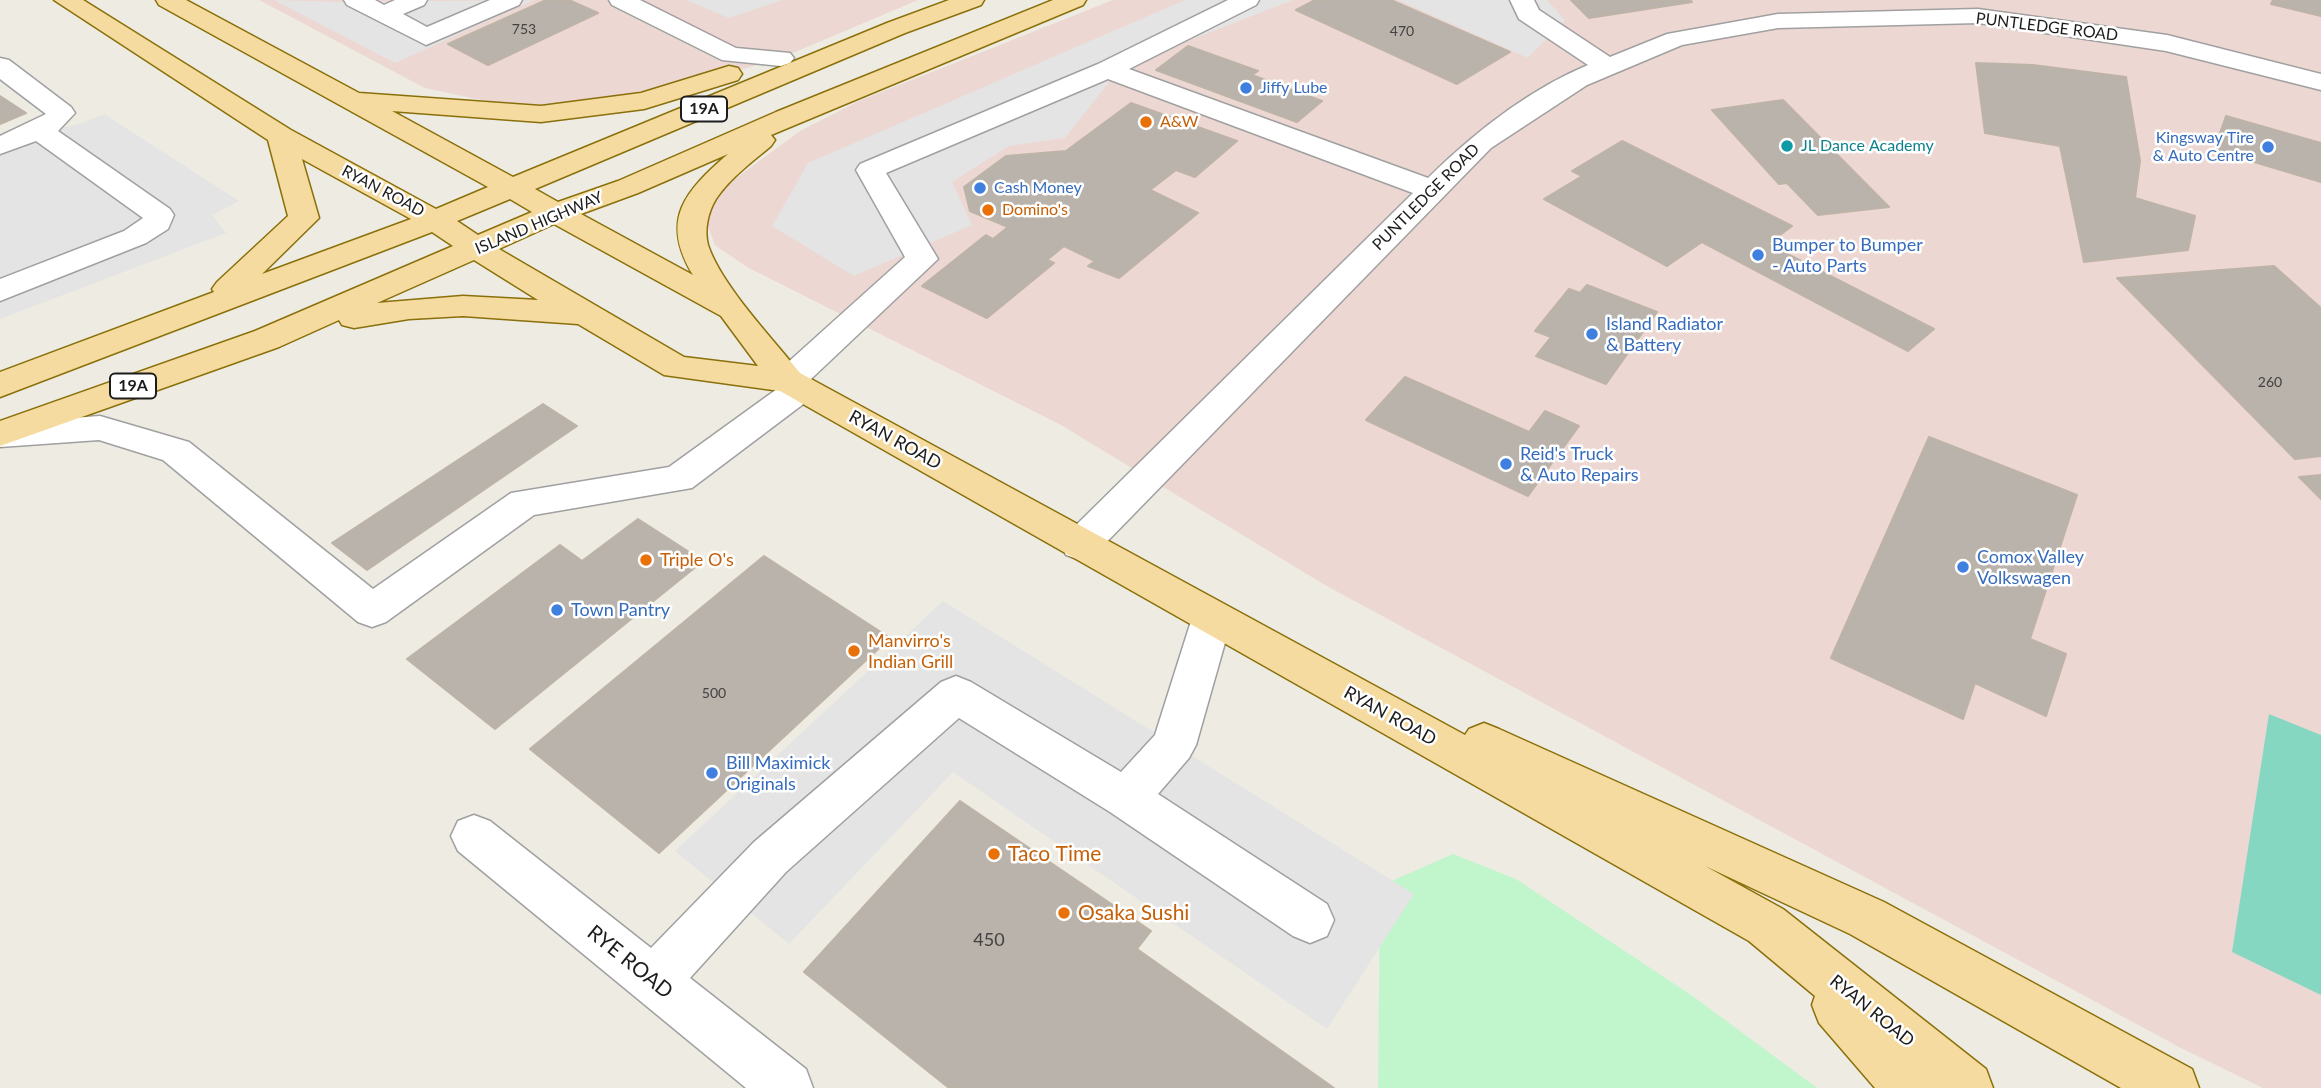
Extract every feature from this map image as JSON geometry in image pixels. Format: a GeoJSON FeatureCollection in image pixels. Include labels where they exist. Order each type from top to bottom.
{"type":"FeatureCollection","features":[{"type":"Feature","properties":{"kind":"main road","name":"RYAN ROAD"},"geometry":{"type":"LineString","coordinates":[[66,0],[281,136],[435,220],[676,367],[795,384]]}},
{"type":"Feature","properties":{"kind":"main road","name":"RYAN ROAD"},"geometry":{"type":"LineString","coordinates":[[168,0],[346,99],[512,186],[732,309],[795,384],[1766,925],[1967,1088]]}},
{"type":"Feature","properties":{"kind":"main road","name":"19A"},"geometry":{"type":"LineString","coordinates":[[0,385],[435,220],[896,28],[972,0]]}},
{"type":"Feature","properties":{"kind":"main road","name":"ISLAND HIGHWAY"},"geometry":{"type":"LineString","coordinates":[[0,434],[267,339],[557,212],[628,187],[786,118],[1074,0]]}},
{"type":"Feature","properties":{"kind":"main road"},"geometry":{"type":"LineString","coordinates":[[346,99],[541,114],[645,102],[781,58],[896,28]]}},
{"type":"Feature","properties":{"kind":"main road"},"geometry":{"type":"LineString","coordinates":[[732,309],[692,243],[694,208],[723,174],[786,118]]}},
{"type":"Feature","properties":{"kind":"main road"},"geometry":{"type":"LineString","coordinates":[[213,303],[304,218],[281,136]]}},
{"type":"Feature","properties":{"kind":"main road"},"geometry":{"type":"LineString","coordinates":[[267,339],[381,312],[450,305],[509,306],[593,318]]}},
{"type":"Feature","properties":{"kind":"main road"},"geometry":{"type":"LineString","coordinates":[[1212,618],[1867,918],[2173,1088]]}},
{"type":"Feature","properties":{"kind":"main road"},"geometry":{"type":"LineString","coordinates":[[1766,925],[1909,1088]]}},
{"type":"Feature","properties":{"kind":"street"},"geometry":{"type":"LineString","coordinates":[[356,0],[426,37],[510,0]]}},
{"type":"Feature","properties":{"kind":"street"},"geometry":{"type":"LineString","coordinates":[[384,14],[415,0]]}},
{"type":"Feature","properties":{"kind":"street"},"geometry":{"type":"LineString","coordinates":[[621,0],[731,55],[781,58]]}},
{"type":"Feature","properties":{"kind":"street"},"geometry":{"type":"LineString","coordinates":[[0,434],[100,428],[176,452],[372,611],[524,503],[679,479],[795,384],[922,259],[870,170],[1107,70],[1247,0]]}},
{"type":"Feature","properties":{"kind":"street"},"geometry":{"type":"LineString","coordinates":[[1522,0],[1528,14],[1608,67]]}},
{"type":"Feature","properties":{"kind":"street","name":"PUNTLEDGE ROAD"},"geometry":{"type":"LineString","coordinates":[[1080,545],[1481,142],[1578,79],[1676,39],[1778,21],[1978,16],[2166,43],[2321,82]]}},
{"type":"Feature","properties":{"kind":"street"},"geometry":{"type":"LineString","coordinates":[[0,66],[61,113],[53,123],[0,146]]}},
{"type":"Feature","properties":{"kind":"street"},"geometry":{"type":"LineString","coordinates":[[1107,70],[1433,190]]}},
{"type":"Feature","properties":{"kind":"street"},"geometry":{"type":"LineString","coordinates":[[0,291],[135,237],[157,223],[159,215],[38,131]]}},
{"type":"Feature","properties":{"kind":"street"},"geometry":{"type":"LineString","coordinates":[[1126,798],[1174,745],[1212,618]]}},
{"type":"Feature","properties":{"kind":"street"},"geometry":{"type":"LineString","coordinates":[[654,981],[770,857],[956,694],[1126,798],[1310,920]]}},
{"type":"Feature","properties":{"kind":"street","name":"RYE ROAD"},"geometry":{"type":"LineString","coordinates":[[474,836],[787,1088]]}},
{"type":"Feature","properties":{"kind":"shaded area"},"geometry":{"type":"Polygon","coordinates":[[[259,0],[918,0],[781,58],[586,114],[509,106],[425,88],[259,0]]]}},
{"type":"Feature","properties":{"kind":"shaded area"},"geometry":{"type":"Polygon","coordinates":[[[274,0],[344,2],[534,0],[395,63],[274,0]]]}},
{"type":"Feature","properties":{"kind":"shaded area"},"geometry":{"type":"Polygon","coordinates":[[[686,0],[782,0],[729,18],[686,0]]]}},
{"type":"Feature","properties":{"kind":"shaded area"},"geometry":{"type":"Polygon","coordinates":[[[1113,0],[2321,0],[2321,1088],[2263,1088],[2181,1048],[1325,585],[1061,425],[747,267],[715,245],[708,226],[711,208],[728,184],[800,131],[859,101],[1113,0]]]}},
{"type":"Feature","properties":{"kind":"shaded area"},"geometry":{"type":"Polygon","coordinates":[[[1185,0],[1293,0],[1121,67],[1065,138],[1009,146],[952,182],[972,225],[854,276],[772,226],[808,163],[1185,0]]]}},
{"type":"Feature","properties":{"kind":"shaded area"},"geometry":{"type":"Polygon","coordinates":[[[1398,0],[1547,0],[1565,20],[1528,58],[1398,0]]]}},
{"type":"Feature","properties":{"kind":"shaded area"},"geometry":{"type":"Polygon","coordinates":[[[104,114],[239,201],[212,215],[226,233],[0,319],[0,138],[76,125],[104,114]]]}},
{"type":"Feature","properties":{"kind":"shaded area"},"geometry":{"type":"Polygon","coordinates":[[[943,601],[1414,894],[1327,1029],[953,772],[789,944],[675,851],[943,601]]]}},
{"type":"Feature","properties":{"kind":"green space"},"geometry":{"type":"Polygon","coordinates":[[[2269,714],[2321,735],[2321,995],[2232,952],[2269,714]]]}},
{"type":"Feature","properties":{"kind":"green space"},"geometry":{"type":"Polygon","coordinates":[[[1453,854],[1516,879],[1694,997],[1817,1088],[1378,1088],[1380,886],[1453,854]]]}},
{"type":"Feature","properties":{"kind":"building"},"geometry":{"type":"Polygon","coordinates":[[[546,0],[569,0],[598,13],[488,65],[448,44],[546,0]]]}},
{"type":"Feature","properties":{"kind":"building"},"geometry":{"type":"Polygon","coordinates":[[[1315,0],[1391,0],[1510,52],[1457,84],[1296,10],[1315,0]]]}},
{"type":"Feature","properties":{"kind":"building"},"geometry":{"type":"Polygon","coordinates":[[[1571,0],[1690,0],[1692,2],[1589,18],[1571,0]]]}},
{"type":"Feature","properties":{"kind":"building"},"geometry":{"type":"Polygon","coordinates":[[[2273,0],[2321,0],[2321,16],[2271,4],[2273,0]]]}},
{"type":"Feature","properties":{"kind":"building","name":"Jiffy Lube"},"geometry":{"type":"Polygon","coordinates":[[[1188,46],[1258,71],[1252,75],[1322,101],[1297,122],[1156,70],[1188,46]]]}},
{"type":"Feature","properties":{"kind":"building"},"geometry":{"type":"Polygon","coordinates":[[[1976,63],[2033,65],[2126,77],[2140,161],[2135,198],[2195,216],[2188,250],[2084,262],[2060,146],[1985,133],[1976,63]]]}},
{"type":"Feature","properties":{"kind":"building"},"geometry":{"type":"Polygon","coordinates":[[[0,96],[26,113],[0,124],[0,96]]]}},
{"type":"Feature","properties":{"kind":"building","name":"JL Dance Academy"},"geometry":{"type":"Polygon","coordinates":[[[1783,100],[1889,207],[1818,215],[1787,183],[1779,184],[1712,110],[1783,100]]]}},
{"type":"Feature","properties":{"kind":"building"},"geometry":{"type":"Polygon","coordinates":[[[1131,103],[1237,141],[1195,177],[1176,170],[1150,190],[1198,213],[1119,278],[1088,266],[1095,261],[1064,246],[1047,260],[1054,263],[987,318],[922,286],[986,235],[993,239],[1008,227],[970,211],[964,187],[1006,156],[1066,151],[1131,103]]]}},
{"type":"Feature","properties":{"kind":"building","name":"Kingsway Tire & Auto Centre"},"geometry":{"type":"Polygon","coordinates":[[[2226,116],[2321,143],[2321,182],[2214,150],[2226,116]]]}},
{"type":"Feature","properties":{"kind":"building","name":"Bumper to Bumper - Auto Parts"},"geometry":{"type":"Polygon","coordinates":[[[1622,141],[1792,226],[1768,244],[1934,329],[1908,351],[1702,242],[1667,266],[1544,199],[1582,176],[1572,171],[1622,141]]]}},
{"type":"Feature","properties":{"kind":"building"},"geometry":{"type":"Polygon","coordinates":[[[2274,266],[2321,308],[2321,456],[2295,459],[2117,278],[2274,266]]]}},
{"type":"Feature","properties":{"kind":"building","name":"Island Radiator & Battery"},"geometry":{"type":"Polygon","coordinates":[[[1587,285],[1657,312],[1606,384],[1536,356],[1551,337],[1535,331],[1569,289],[1580,293],[1587,285]]]}},
{"type":"Feature","properties":{"kind":"building","name":"Reid's Truck & Auto Repairs"},"geometry":{"type":"Polygon","coordinates":[[[1405,377],[1529,432],[1545,411],[1579,426],[1528,496],[1366,420],[1405,377]]]}},
{"type":"Feature","properties":{"kind":"building"},"geometry":{"type":"Polygon","coordinates":[[[543,404],[577,426],[367,570],[332,543],[543,404]]]}},
{"type":"Feature","properties":{"kind":"building","name":"Comox Valley Volkswagen"},"geometry":{"type":"Polygon","coordinates":[[[1929,437],[2077,495],[2030,639],[2066,654],[2046,716],[1975,683],[1963,719],[1831,658],[1929,437]]]}},
{"type":"Feature","properties":{"kind":"building"},"geometry":{"type":"Polygon","coordinates":[[[2321,475],[2321,499],[2299,477],[2321,475]]]}},
{"type":"Feature","properties":{"kind":"building","name":"Town Pantry"},"geometry":{"type":"Polygon","coordinates":[[[638,519],[703,561],[495,729],[407,659],[560,545],[582,561],[638,519]]]}},
{"type":"Feature","properties":{"kind":"building"},"geometry":{"type":"Polygon","coordinates":[[[764,556],[890,638],[659,853],[530,749],[764,556]]]}},
{"type":"Feature","properties":{"kind":"building"},"geometry":{"type":"Polygon","coordinates":[[[960,801],[1151,931],[1137,949],[1334,1088],[949,1088],[804,972],[960,801]]]}},
{"type":"Feature","properties":{"kind":"place","name":"Jiffy Lube"},"geometry":{"type":"Point","coordinates":[1246,88]}},
{"type":"Feature","properties":{"kind":"place","name":"A&W"},"geometry":{"type":"Point","coordinates":[1146,122]}},
{"type":"Feature","properties":{"kind":"place","name":"JL Dance Academy"},"geometry":{"type":"Point","coordinates":[1787,146]}},
{"type":"Feature","properties":{"kind":"place","name":"Kingsway Tire & Auto Centre"},"geometry":{"type":"Point","coordinates":[2268,147]}},
{"type":"Feature","properties":{"kind":"place","name":"Cash Money"},"geometry":{"type":"Point","coordinates":[980,188]}},
{"type":"Feature","properties":{"kind":"place","name":"Domino's"},"geometry":{"type":"Point","coordinates":[988,210]}},
{"type":"Feature","properties":{"kind":"place","name":"Bumper to Bumper - Auto Parts"},"geometry":{"type":"Point","coordinates":[1758,255]}},
{"type":"Feature","properties":{"kind":"place","name":"Island Radiator & Battery"},"geometry":{"type":"Point","coordinates":[1592,334]}},
{"type":"Feature","properties":{"kind":"place","name":"Reid's Truck & Auto Repairs"},"geometry":{"type":"Point","coordinates":[1506,464]}},
{"type":"Feature","properties":{"kind":"place","name":"Triple O's"},"geometry":{"type":"Point","coordinates":[646,560]}},
{"type":"Feature","properties":{"kind":"place","name":"Comox Valley Volkswagen"},"geometry":{"type":"Point","coordinates":[1963,567]}},
{"type":"Feature","properties":{"kind":"place","name":"Town Pantry"},"geometry":{"type":"Point","coordinates":[557,610]}},
{"type":"Feature","properties":{"kind":"place","name":"Manvirro's Indian Grill"},"geometry":{"type":"Point","coordinates":[854,651]}},
{"type":"Feature","properties":{"kind":"place","name":"Bill Maximick Originals"},"geometry":{"type":"Point","coordinates":[712,773]}},
{"type":"Feature","properties":{"kind":"place","name":"Taco Time"},"geometry":{"type":"Point","coordinates":[994,854]}},
{"type":"Feature","properties":{"kind":"place","name":"Osaka Sushi"},"geometry":{"type":"Point","coordinates":[1064,913]}}]}
